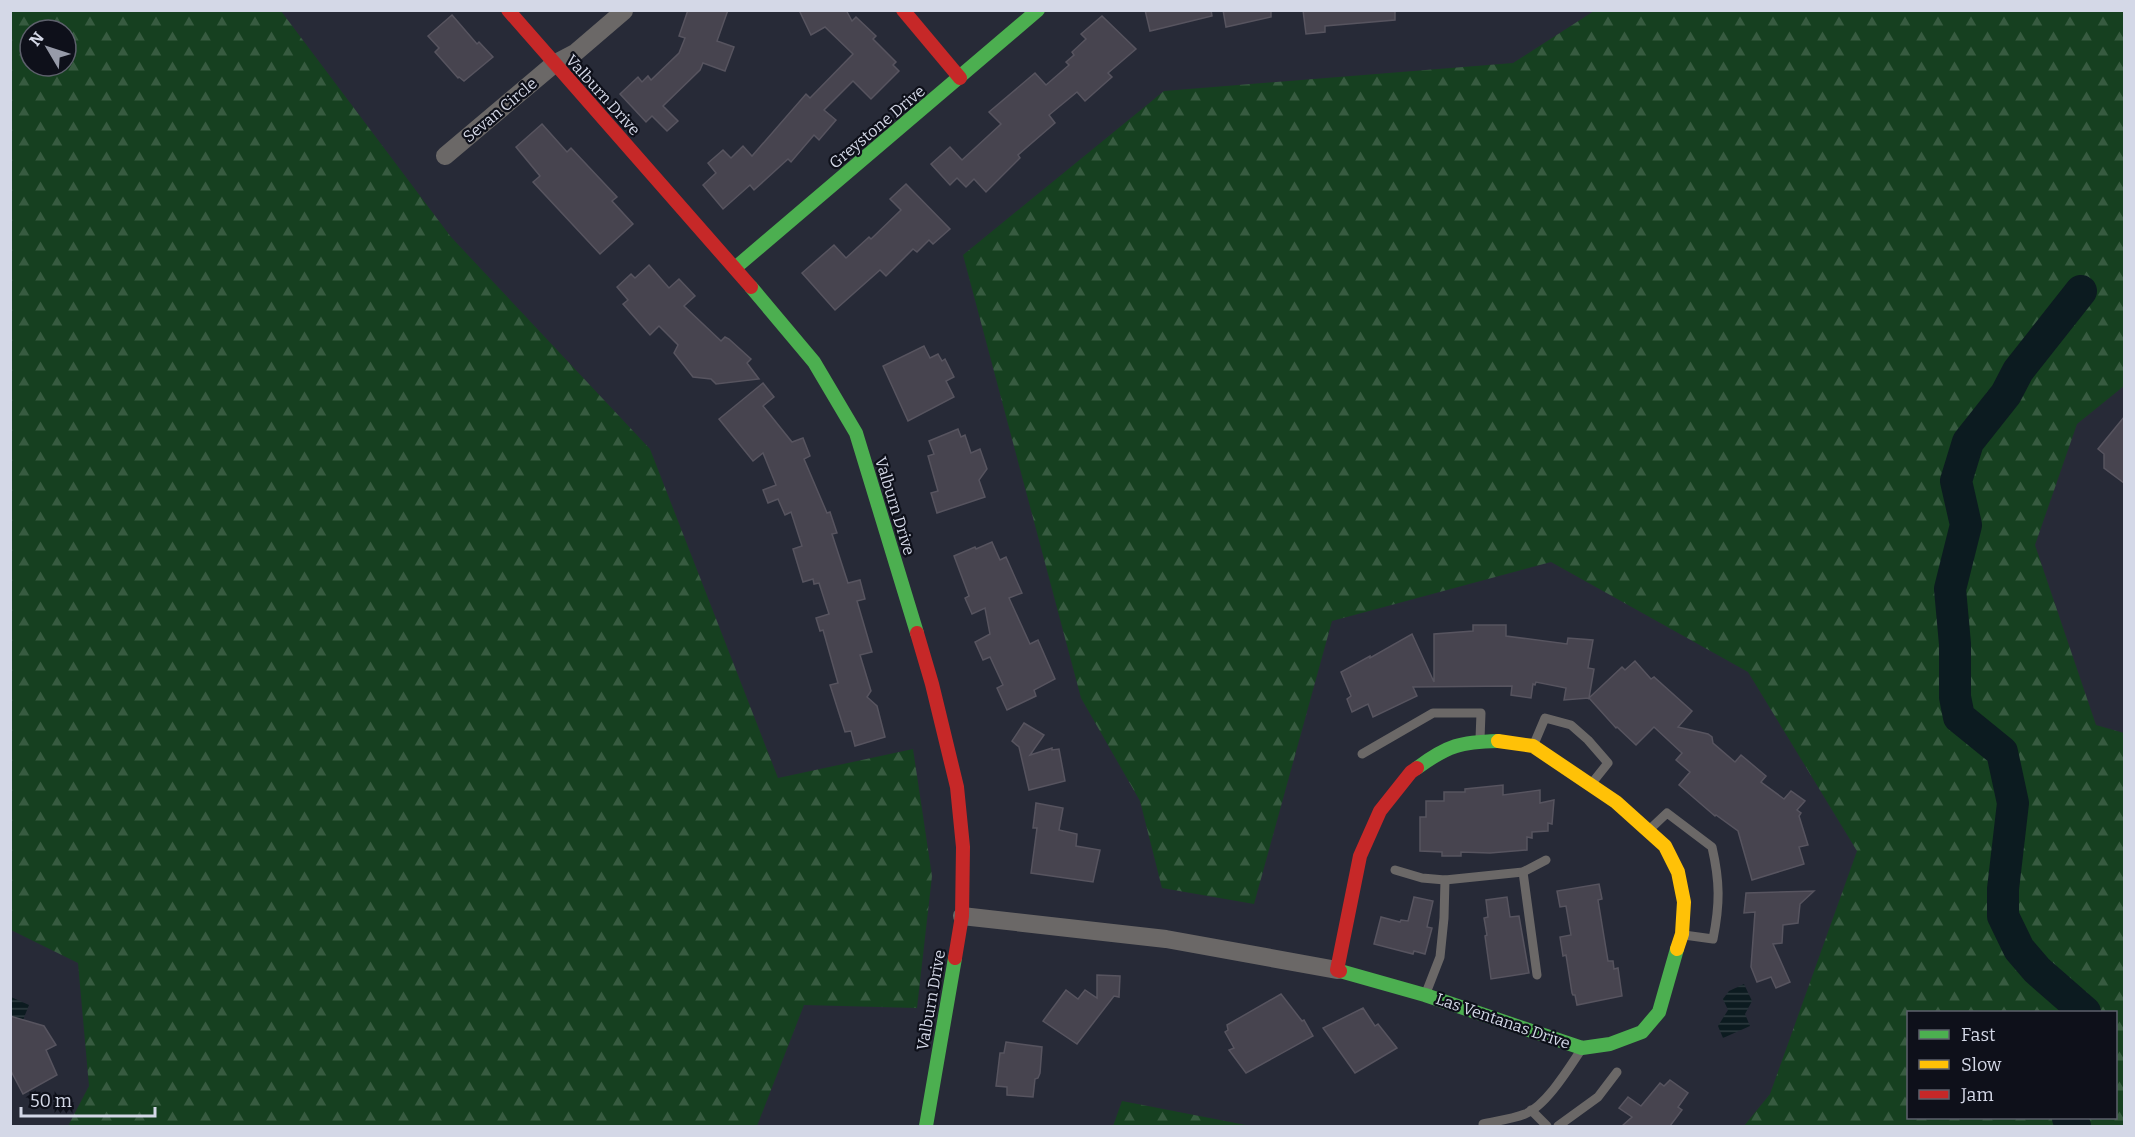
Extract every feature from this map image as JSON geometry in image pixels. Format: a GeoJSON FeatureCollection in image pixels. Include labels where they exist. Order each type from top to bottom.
{"type":"FeatureCollection","features":[{"type":"Feature","properties":{"kind":"street","name":"Valburn Drive"},"geometry":{"type":"LineString","coordinates":[[508,10],[735,268],[814,362],[856,433],[932,684],[957,787],[963,847],[962,916],[926,1126]]}},
{"type":"Feature","properties":{"kind":"street"},"geometry":{"type":"LineString","coordinates":[[903,10],[960,78]]}},
{"type":"Feature","properties":{"kind":"street","name":"Greystone Drive"},"geometry":{"type":"LineString","coordinates":[[735,268],[1038,10]]}},
{"type":"Feature","properties":{"kind":"street","name":"Sevan Circle"},"geometry":{"type":"LineString","coordinates":[[445,156],[554,64],[575,53],[624,11]]}},
{"type":"Feature","properties":{"kind":"street","name":"Las Ventanas Drive"},"geometry":{"type":"LineString","coordinates":[[962,916],[1166,939],[1337,970],[1425,995],[1582,1048],[1610,1044],[1642,1032],[1659,1012],[1682,934],[1684,902],[1678,872],[1665,846],[1616,802],[1533,746],[1498,741],[1470,742],[1440,751],[1412,772],[1380,811],[1360,856],[1337,970]]}},
{"type":"Feature","properties":{"kind":"lane"},"geometry":{"type":"LineString","coordinates":[[1362,754],[1433,712],[1481,713],[1479,741]]}},
{"type":"Feature","properties":{"kind":"lane"},"geometry":{"type":"LineString","coordinates":[[1533,746],[1545,718],[1571,725],[1608,763],[1591,784]]}},
{"type":"Feature","properties":{"kind":"lane"},"geometry":{"type":"LineString","coordinates":[[1648,831],[1667,813],[1712,847],[1718,873],[1719,908],[1713,939],[1682,934]]}},
{"type":"Feature","properties":{"kind":"lane"},"geometry":{"type":"LineString","coordinates":[[1395,870],[1422,878],[1445,880],[1522,872],[1546,860]]}},
{"type":"Feature","properties":{"kind":"lane"},"geometry":{"type":"LineString","coordinates":[[1522,872],[1537,975]]}},
{"type":"Feature","properties":{"kind":"lane"},"geometry":{"type":"LineString","coordinates":[[1425,995],[1440,957],[1445,880]]}},
{"type":"Feature","properties":{"kind":"lane"},"geometry":{"type":"LineString","coordinates":[[1483,1124],[1526,1114],[1541,1103],[1582,1048]]}},
{"type":"Feature","properties":{"kind":"lane"},"geometry":{"type":"LineString","coordinates":[[1558,1126],[1598,1097],[1617,1072]]}},
{"type":"Feature","properties":{"kind":"lane"},"geometry":{"type":"LineString","coordinates":[[1531,1110],[1547,1126]]}},
{"type":"Feature","properties":{"kind":"green space"},"geometry":{"type":"Polygon","coordinates":[[[10,11],[281,11],[451,237],[650,449],[778,778],[913,749],[932,876],[917,1008],[804,1005],[757,1126],[68,1126],[89,1086],[78,963],[11,930],[10,11]]]}},
{"type":"Feature","properties":{"kind":"green space"},"geometry":{"type":"Polygon","coordinates":[[[1594,11],[2124,11],[2124,386],[2077,424],[2035,545],[2096,725],[2124,733],[2124,1126],[1744,1126],[1770,1094],[1857,851],[1748,672],[1551,562],[1332,621],[1254,904],[1162,888],[1140,801],[1081,698],[963,255],[1164,91],[1513,63],[1594,11]]]}},
{"type":"Feature","properties":{"kind":"green space"},"geometry":{"type":"Polygon","coordinates":[[[1122,1101],[1251,1126],[1113,1126],[1122,1101]]]}},
{"type":"Feature","properties":{"kind":"shaded area"},"geometry":{"type":"Polygon","coordinates":[[[1744,984],[1752,1001],[1745,1014],[1750,1026],[1723,1038],[1718,1026],[1728,1010],[1723,999],[1729,991],[1744,984]]]}},
{"type":"Feature","properties":{"kind":"shaded area"},"geometry":{"type":"Polygon","coordinates":[[[11,997],[29,1005],[23,1020],[11,1016],[11,997]]]}},
{"type":"Feature","properties":{"kind":"building"},"geometry":{"type":"Polygon","coordinates":[[[688,10],[728,10],[717,41],[734,47],[725,71],[703,63],[700,70],[663,106],[678,121],[667,131],[652,116],[646,122],[620,94],[638,77],[642,82],[648,76],[651,80],[679,53],[685,38],[679,36],[688,10]]]}},
{"type":"Feature","properties":{"kind":"building"},"geometry":{"type":"Polygon","coordinates":[[[799,10],[846,10],[852,21],[856,17],[876,36],[873,39],[896,62],[893,65],[899,71],[871,99],[853,81],[824,110],[836,120],[819,140],[814,135],[791,162],[788,159],[754,190],[750,185],[723,209],[703,185],[716,173],[708,163],[723,150],[731,158],[743,146],[752,156],[806,94],[810,98],[853,54],[825,27],[811,35],[799,10]]]}},
{"type":"Feature","properties":{"kind":"building"},"geometry":{"type":"Polygon","coordinates":[[[1145,10],[1211,10],[1212,16],[1150,31],[1145,10]]]}},
{"type":"Feature","properties":{"kind":"building"},"geometry":{"type":"Polygon","coordinates":[[[1223,10],[1271,10],[1271,17],[1226,27],[1223,10]]]}},
{"type":"Feature","properties":{"kind":"building"},"geometry":{"type":"Polygon","coordinates":[[[1303,10],[1395,10],[1395,20],[1325,26],[1325,32],[1306,34],[1303,10]]]}},
{"type":"Feature","properties":{"kind":"building"},"geometry":{"type":"Polygon","coordinates":[[[452,15],[477,44],[479,42],[493,57],[464,81],[458,78],[435,52],[439,48],[428,36],[452,15]]]}},
{"type":"Feature","properties":{"kind":"building"},"geometry":{"type":"Polygon","coordinates":[[[1102,16],[1136,49],[1108,73],[1112,77],[1085,101],[1077,92],[1049,115],[1055,123],[1018,155],[1020,158],[986,192],[974,179],[966,187],[957,178],[950,185],[931,164],[950,147],[962,160],[1001,124],[989,112],[1035,73],[1046,85],[1069,65],[1066,62],[1074,55],[1072,52],[1086,39],[1081,34],[1102,16]]]}},
{"type":"Feature","properties":{"kind":"building"},"geometry":{"type":"Polygon","coordinates":[[[542,124],[567,152],[571,148],[617,197],[612,201],[633,224],[600,254],[533,182],[540,176],[516,147],[542,124]]]}},
{"type":"Feature","properties":{"kind":"building"},"geometry":{"type":"Polygon","coordinates":[[[906,184],[950,229],[933,244],[929,240],[917,252],[913,249],[886,276],[880,270],[835,310],[802,273],[834,245],[846,258],[869,237],[871,239],[901,210],[890,199],[906,184]]]}},
{"type":"Feature","properties":{"kind":"building"},"geometry":{"type":"Polygon","coordinates":[[[649,265],[669,288],[679,279],[695,296],[684,306],[721,341],[725,337],[729,339],[751,359],[747,363],[759,379],[716,384],[711,379],[693,377],[674,353],[678,345],[659,326],[650,335],[623,304],[628,300],[617,287],[631,274],[635,278],[649,265]]]}},
{"type":"Feature","properties":{"kind":"building"},"geometry":{"type":"Polygon","coordinates":[[[924,346],[930,358],[938,354],[942,361],[945,359],[954,377],[946,381],[954,397],[908,421],[883,366],[924,346]]]}},
{"type":"Feature","properties":{"kind":"building"},"geometry":{"type":"Polygon","coordinates":[[[763,383],[774,397],[763,406],[792,442],[803,438],[810,456],[804,459],[827,513],[830,512],[837,533],[832,534],[848,583],[860,580],[865,599],[857,601],[872,652],[860,655],[871,691],[867,697],[877,706],[885,737],[855,746],[851,731],[845,732],[830,685],[838,683],[823,630],[820,631],[816,618],[829,614],[819,583],[814,584],[813,579],[803,582],[793,549],[802,546],[791,512],[785,515],[778,499],[768,503],[763,490],[776,485],[763,453],[753,461],[719,419],[763,383]]]}},
{"type":"Feature","properties":{"kind":"building"},"geometry":{"type":"Polygon","coordinates":[[[2124,417],[2124,483],[2104,468],[2104,454],[2098,449],[2124,417]]]}},
{"type":"Feature","properties":{"kind":"building"},"geometry":{"type":"Polygon","coordinates":[[[958,429],[961,437],[965,435],[971,453],[980,449],[987,469],[979,480],[985,497],[937,513],[931,493],[938,491],[928,456],[934,454],[929,441],[958,429]]]}},
{"type":"Feature","properties":{"kind":"building"},"geometry":{"type":"Polygon","coordinates":[[[992,542],[1000,560],[1006,557],[1022,593],[1009,598],[1030,644],[1038,640],[1055,679],[1034,690],[1036,696],[1007,710],[997,688],[1003,685],[990,657],[983,660],[975,642],[990,634],[985,608],[972,614],[965,598],[969,596],[954,556],[992,542]]]}},
{"type":"Feature","properties":{"kind":"building"},"geometry":{"type":"Polygon","coordinates":[[[1473,625],[1506,625],[1506,636],[1567,644],[1568,638],[1593,640],[1588,668],[1594,669],[1589,698],[1564,700],[1566,688],[1536,682],[1535,685],[1533,684],[1531,698],[1511,695],[1512,686],[1413,687],[1417,696],[1373,717],[1368,704],[1352,712],[1347,699],[1351,696],[1341,672],[1412,634],[1434,682],[1434,634],[1473,631],[1473,625]]]}},
{"type":"Feature","properties":{"kind":"building"},"geometry":{"type":"Polygon","coordinates":[[[1635,661],[1651,679],[1654,677],[1692,711],[1678,727],[1708,734],[1712,737],[1713,743],[1735,762],[1741,755],[1766,776],[1761,782],[1784,799],[1791,791],[1805,801],[1797,810],[1801,813],[1799,816],[1808,845],[1799,847],[1804,864],[1752,880],[1738,831],[1715,816],[1679,785],[1690,772],[1676,760],[1682,753],[1654,727],[1636,745],[1616,728],[1589,698],[1622,667],[1625,670],[1635,661]]]}},
{"type":"Feature","properties":{"kind":"building"},"geometry":{"type":"Polygon","coordinates":[[[1024,723],[1044,735],[1030,755],[1052,748],[1052,750],[1059,749],[1065,781],[1029,790],[1019,747],[1012,741],[1024,723]]]}},
{"type":"Feature","properties":{"kind":"building"},"geometry":{"type":"Polygon","coordinates":[[[1503,785],[1503,795],[1540,790],[1540,803],[1554,800],[1552,824],[1548,823],[1548,831],[1532,832],[1532,838],[1527,837],[1527,850],[1490,853],[1461,852],[1461,856],[1442,856],[1442,852],[1420,851],[1420,817],[1426,817],[1426,801],[1444,801],[1444,792],[1465,792],[1465,789],[1503,785]]]}},
{"type":"Feature","properties":{"kind":"building"},"geometry":{"type":"Polygon","coordinates":[[[1036,803],[1063,808],[1059,830],[1077,834],[1076,846],[1100,850],[1093,882],[1031,873],[1037,828],[1033,828],[1036,803]]]}},
{"type":"Feature","properties":{"kind":"building"},"geometry":{"type":"Polygon","coordinates":[[[1599,884],[1602,899],[1598,900],[1608,961],[1613,961],[1614,969],[1618,968],[1622,996],[1577,1005],[1575,995],[1572,993],[1566,955],[1563,956],[1560,937],[1571,935],[1566,906],[1560,907],[1557,891],[1599,884]]]}},
{"type":"Feature","properties":{"kind":"building"},"geometry":{"type":"Polygon","coordinates":[[[1814,891],[1800,904],[1798,923],[1783,925],[1782,943],[1773,944],[1790,982],[1776,988],[1771,977],[1757,982],[1751,967],[1755,912],[1744,913],[1746,893],[1814,891]]]}},
{"type":"Feature","properties":{"kind":"building"},"geometry":{"type":"Polygon","coordinates":[[[1414,897],[1433,901],[1427,927],[1432,928],[1425,954],[1414,951],[1413,954],[1374,944],[1381,917],[1400,922],[1401,920],[1408,921],[1414,897]]]}},
{"type":"Feature","properties":{"kind":"building"},"geometry":{"type":"Polygon","coordinates":[[[1507,897],[1510,917],[1519,916],[1529,973],[1491,979],[1485,936],[1487,935],[1484,918],[1488,917],[1486,900],[1507,897]]]}},
{"type":"Feature","properties":{"kind":"building"},"geometry":{"type":"Polygon","coordinates":[[[1097,975],[1120,976],[1119,997],[1114,996],[1077,1044],[1043,1021],[1066,990],[1078,999],[1085,990],[1097,998],[1097,975]]]}},
{"type":"Feature","properties":{"kind":"building"},"geometry":{"type":"Polygon","coordinates":[[[1281,994],[1302,1021],[1304,1020],[1313,1036],[1246,1073],[1229,1050],[1234,1048],[1225,1032],[1228,1030],[1227,1025],[1281,994]]]}},
{"type":"Feature","properties":{"kind":"building"},"geometry":{"type":"Polygon","coordinates":[[[1363,1008],[1375,1026],[1378,1024],[1397,1048],[1355,1073],[1323,1028],[1363,1008]]]}},
{"type":"Feature","properties":{"kind":"building"},"geometry":{"type":"Polygon","coordinates":[[[10,1016],[44,1026],[56,1045],[46,1050],[57,1075],[23,1094],[10,1069],[10,1016]]]}},
{"type":"Feature","properties":{"kind":"building"},"geometry":{"type":"Polygon","coordinates":[[[1006,1042],[1042,1047],[1040,1073],[1035,1079],[1033,1097],[1007,1095],[1007,1087],[996,1086],[1000,1053],[1004,1053],[1006,1042]]]}},
{"type":"Feature","properties":{"kind":"building"},"geometry":{"type":"Polygon","coordinates":[[[1670,1080],[1688,1093],[1678,1107],[1682,1110],[1670,1126],[1622,1126],[1632,1117],[1619,1108],[1628,1097],[1641,1106],[1660,1083],[1664,1086],[1670,1080]]]}},
{"type":"Feature","properties":{"kind":"waterway"},"geometry":{"type":"LineString","coordinates":[[2081,291],[2018,371],[2006,394],[1968,442],[1956,481],[1966,525],[1950,589],[1955,644],[1955,697],[1959,717],[2002,752],[2013,803],[2003,889],[2003,916],[2019,949],[2037,970],[2084,1011]]}},
{"type":"Feature","properties":{"kind":"waterway"},"geometry":{"type":"LineString","coordinates":[[2069,1119],[2075,1126]]}},
{"type":"Feature","properties":{"kind":"traffic: fast"},"geometry":{"type":"LineString","coordinates":[[735,268],[1038,10]]}},
{"type":"Feature","properties":{"kind":"traffic: fast"},"geometry":{"type":"LineString","coordinates":[[751,287],[814,362],[856,433],[917,633]]}},
{"type":"Feature","properties":{"kind":"traffic: fast"},"geometry":{"type":"LineString","coordinates":[[1417,768],[1455,746],[1498,741]]}},
{"type":"Feature","properties":{"kind":"traffic: fast"},"geometry":{"type":"LineString","coordinates":[[1340,971],[1425,995],[1582,1048],[1610,1044],[1642,1032],[1659,1012],[1677,949]]}},
{"type":"Feature","properties":{"kind":"traffic: fast"},"geometry":{"type":"LineString","coordinates":[[926,1126],[955,958]]}},
{"type":"Feature","properties":{"kind":"traffic: slow"},"geometry":{"type":"LineString","coordinates":[[1498,741],[1533,746],[1616,802],[1665,846],[1678,872],[1684,902],[1682,934],[1677,949]]}},
{"type":"Feature","properties":{"kind":"traffic: jam"},"geometry":{"type":"LineString","coordinates":[[508,10],[751,287]]}},
{"type":"Feature","properties":{"kind":"traffic: jam"},"geometry":{"type":"LineString","coordinates":[[903,10],[960,78]]}},
{"type":"Feature","properties":{"kind":"traffic: jam"},"geometry":{"type":"LineString","coordinates":[[917,633],[957,787],[963,847],[962,916],[955,958]]}},
{"type":"Feature","properties":{"kind":"traffic: jam"},"geometry":{"type":"LineString","coordinates":[[1340,971],[1337,970],[1360,856],[1380,811],[1411,772],[1417,768]]}}]}
